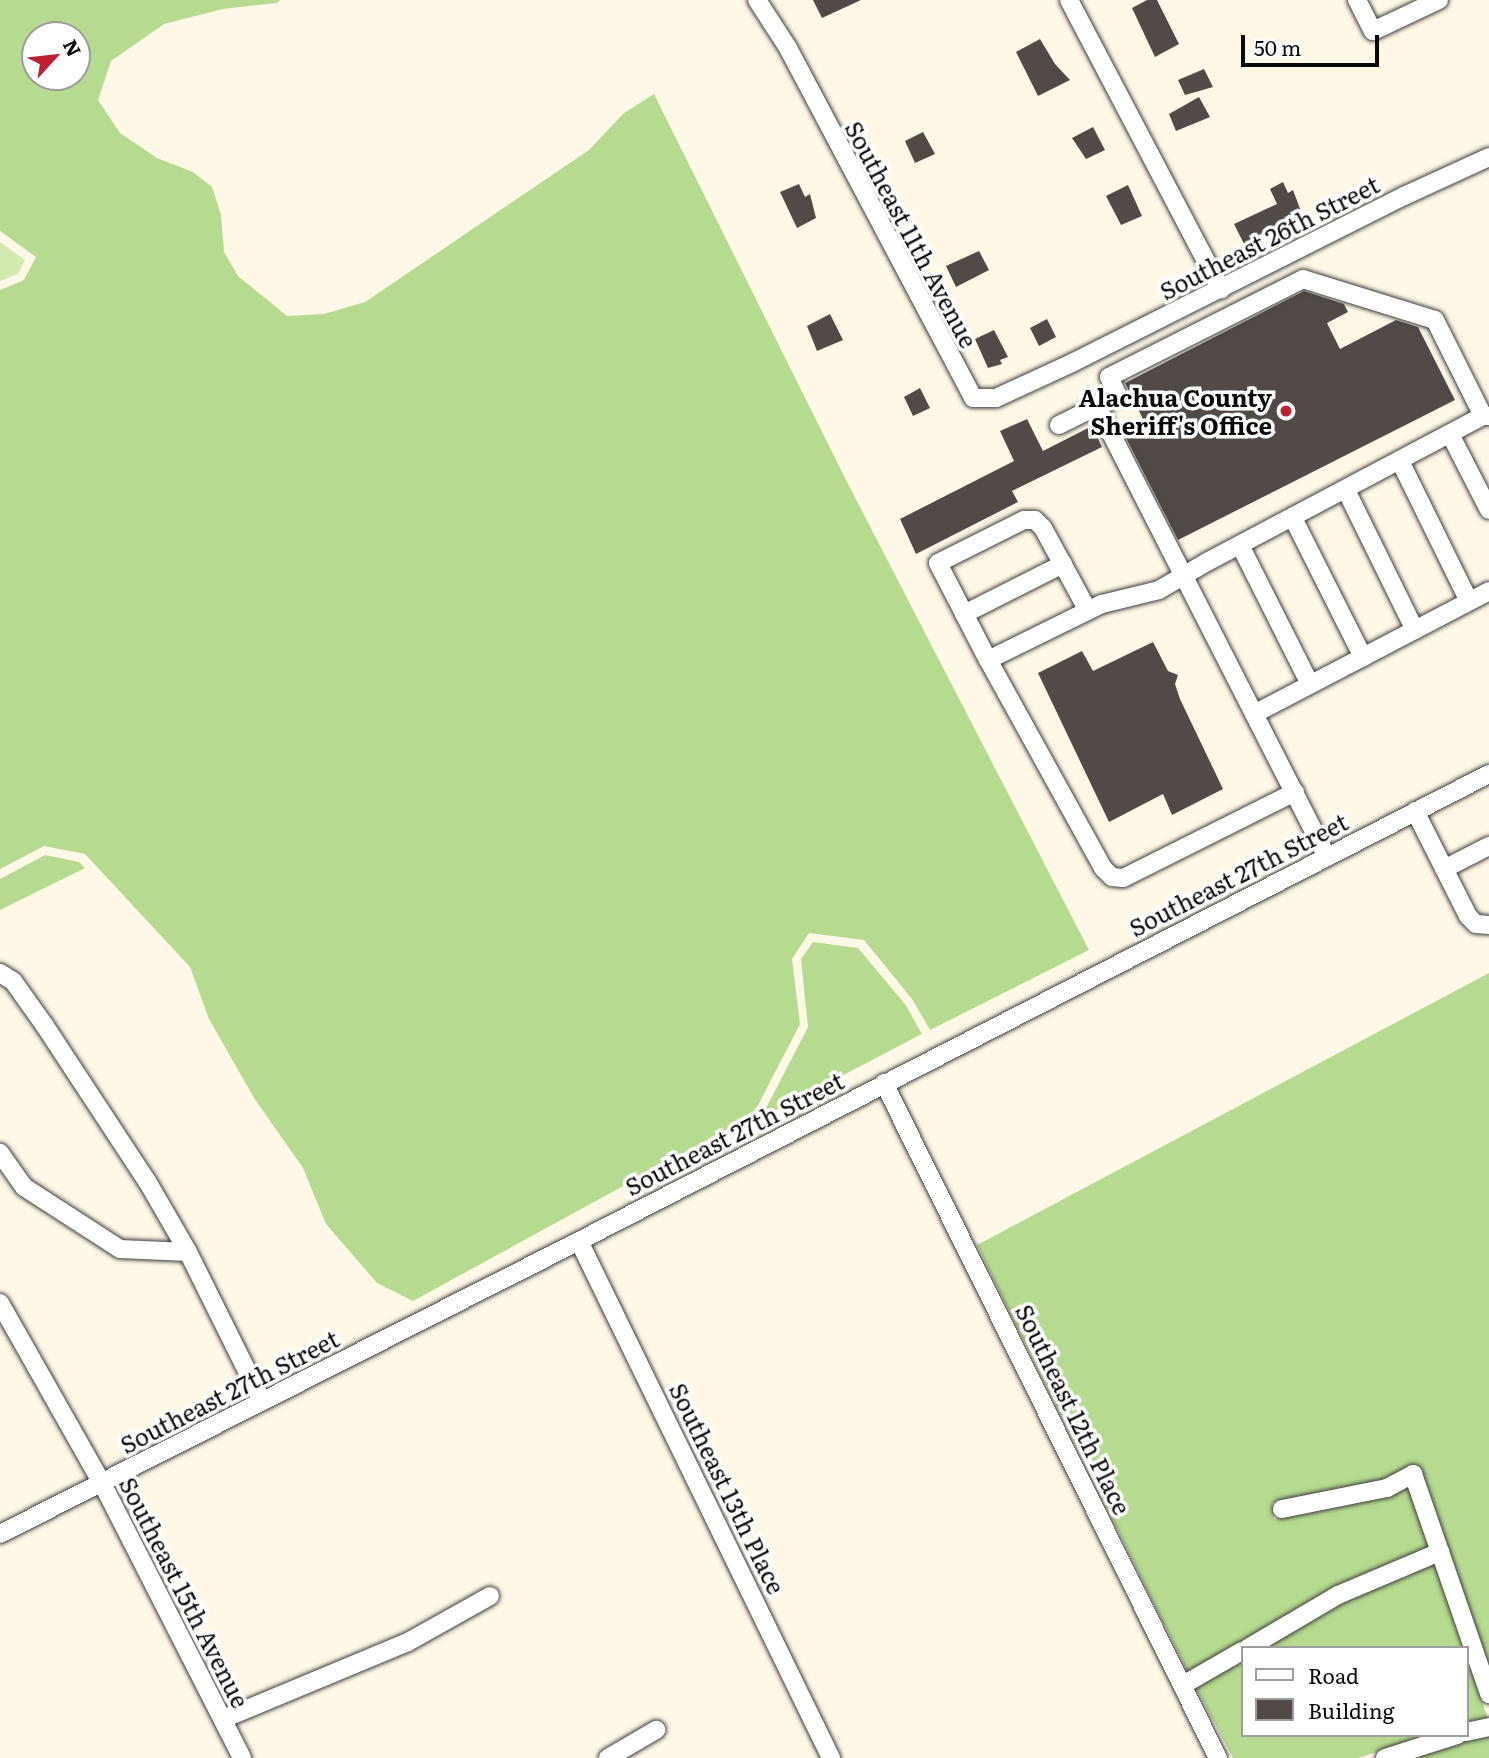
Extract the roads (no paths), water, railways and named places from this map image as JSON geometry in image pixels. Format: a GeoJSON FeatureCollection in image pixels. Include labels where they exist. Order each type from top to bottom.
{"type":"FeatureCollection","features":[{"type":"Feature","properties":{"kind":"street","name":"Southeast 11th Avenue"},"geometry":{"type":"LineString","coordinates":[[757,0],[788,48],[973,398],[996,398],[1072,363]]}},
{"type":"Feature","properties":{"kind":"street"},"geometry":{"type":"LineString","coordinates":[[1069,0],[1221,289]]}},
{"type":"Feature","properties":{"kind":"street"},"geometry":{"type":"LineString","coordinates":[[1357,0],[1373,31],[1439,0]]}},
{"type":"Feature","properties":{"kind":"street","name":"Southeast 26th Street"},"geometry":{"type":"LineString","coordinates":[[1072,363],[1404,196],[1489,157]]}},
{"type":"Feature","properties":{"kind":"street"},"geometry":{"type":"LineString","coordinates":[[988,660],[1117,597],[1147,595],[1486,416],[1435,320],[1303,279],[1109,377],[1118,396],[1059,425]]}},
{"type":"Feature","properties":{"kind":"street"},"geometry":{"type":"LineString","coordinates":[[1097,406],[1327,857]]}},
{"type":"Feature","properties":{"kind":"street"},"geometry":{"type":"LineString","coordinates":[[1450,434],[1489,510]]}},
{"type":"Feature","properties":{"kind":"street"},"geometry":{"type":"LineString","coordinates":[[1400,461],[1469,601]]}},
{"type":"Feature","properties":{"kind":"street"},"geometry":{"type":"LineString","coordinates":[[1346,490],[1415,630]]}},
{"type":"Feature","properties":{"kind":"street"},"geometry":{"type":"LineString","coordinates":[[1293,517],[1363,657]]}},
{"type":"Feature","properties":{"kind":"street"},"geometry":{"type":"LineString","coordinates":[[1088,611],[1043,528],[1035,520],[1024,520],[938,563],[988,660],[1103,868],[1112,877],[1123,878],[1294,792]]}},
{"type":"Feature","properties":{"kind":"street"},"geometry":{"type":"LineString","coordinates":[[1240,545],[1310,684]]}},
{"type":"Feature","properties":{"kind":"street"},"geometry":{"type":"LineString","coordinates":[[964,614],[1063,564]]}},
{"type":"Feature","properties":{"kind":"street"},"geometry":{"type":"LineString","coordinates":[[1254,714],[1489,591]]}},
{"type":"Feature","properties":{"kind":"street","name":"Southeast 27th Street"},"geometry":{"type":"LineString","coordinates":[[0,1534],[579,1241],[1489,774]]}},
{"type":"Feature","properties":{"kind":"street"},"geometry":{"type":"LineString","coordinates":[[1415,811],[1468,916],[1476,924],[1489,925]]}},
{"type":"Feature","properties":{"kind":"street"},"geometry":{"type":"LineString","coordinates":[[1444,869],[1489,846]]}},
{"type":"Feature","properties":{"kind":"street"},"geometry":{"type":"LineString","coordinates":[[0,973],[13,981],[46,1026],[147,1181],[188,1252],[262,1401]]}},
{"type":"Feature","properties":{"kind":"street","name":"Southeast 12th Place"},"geometry":{"type":"LineString","coordinates":[[884,1083],[1218,1758]]}},
{"type":"Feature","properties":{"kind":"street"},"geometry":{"type":"LineString","coordinates":[[0,1153],[24,1187],[120,1250],[188,1252]]}},
{"type":"Feature","properties":{"kind":"street","name":"Southeast 13th Place"},"geometry":{"type":"LineString","coordinates":[[579,1241],[831,1758]]}},
{"type":"Feature","properties":{"kind":"street","name":"Southeast 15th Avenue"},"geometry":{"type":"LineString","coordinates":[[0,1303],[102,1483],[242,1758]]}},
{"type":"Feature","properties":{"kind":"street"},"geometry":{"type":"LineString","coordinates":[[1282,1509],[1387,1488],[1413,1474],[1489,1694]]}},
{"type":"Feature","properties":{"kind":"street"},"geometry":{"type":"LineString","coordinates":[[1251,1646],[1338,1595],[1440,1552]]}},
{"type":"Feature","properties":{"kind":"street"},"geometry":{"type":"LineString","coordinates":[[223,1720],[408,1642],[490,1596]]}},
{"type":"Feature","properties":{"kind":"street"},"geometry":{"type":"LineString","coordinates":[[1182,1685],[1240,1652]]}},
{"type":"Feature","properties":{"kind":"street"},"geometry":{"type":"LineString","coordinates":[[1468,1732],[1489,1727]]}},
{"type":"Feature","properties":{"kind":"street"},"geometry":{"type":"LineString","coordinates":[[608,1758],[656,1730]]}},
{"type":"Feature","properties":{"kind":"street"},"geometry":{"type":"LineString","coordinates":[[1385,1758],[1451,1737]]}},
{"type":"Feature","properties":{"kind":"place","name":"Alachua County Sheriff's Office"},"geometry":{"type":"Point","coordinates":[1286,411]}}]}
